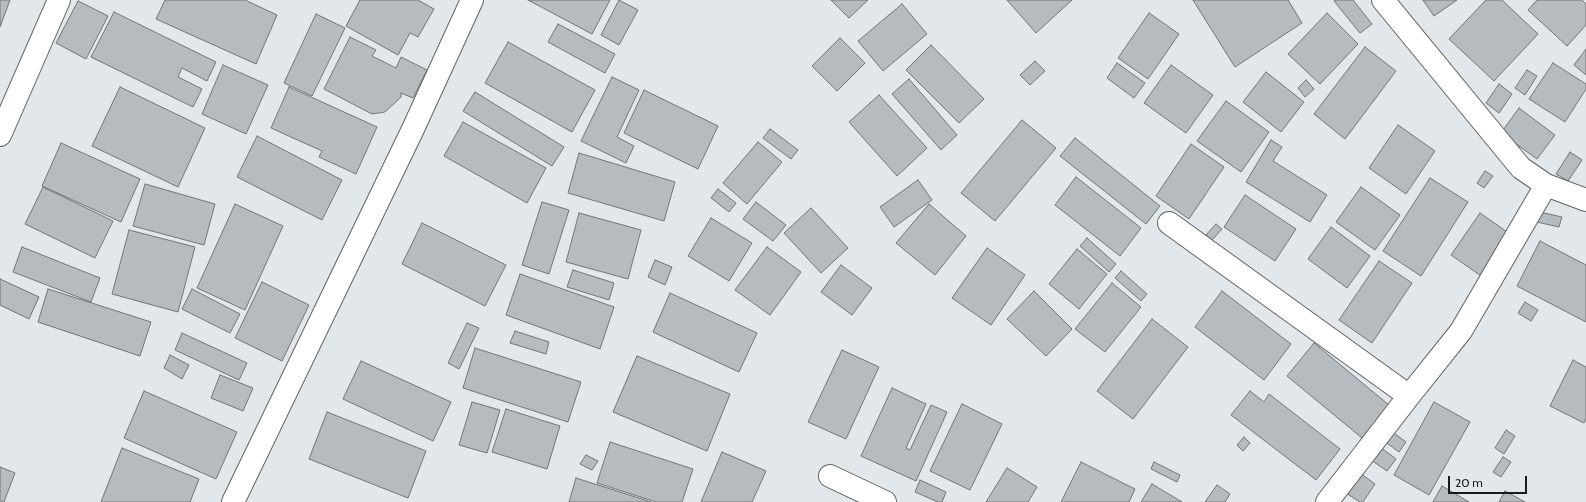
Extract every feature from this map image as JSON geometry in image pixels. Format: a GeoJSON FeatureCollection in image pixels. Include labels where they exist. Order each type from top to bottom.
{"type":"FeatureCollection","features":[{"type":"Feature","properties":{"kind":"street"},"geometry":{"type":"LineString","coordinates":[[0,134],[59,0]]}},
{"type":"Feature","properties":{"kind":"street"},"geometry":{"type":"LineString","coordinates":[[233,502],[413,129],[472,0]]}},
{"type":"Feature","properties":{"kind":"street"},"geometry":{"type":"LineString","coordinates":[[1383,0],[1521,168],[1546,185],[1586,200]]}},
{"type":"Feature","properties":{"kind":"street"},"geometry":{"type":"LineString","coordinates":[[1327,502],[1408,396],[1461,331],[1546,185]]}},
{"type":"Feature","properties":{"kind":"street"},"geometry":{"type":"LineString","coordinates":[[1169,224],[1408,396]]}},
{"type":"Feature","properties":{"kind":"street"},"geometry":{"type":"LineString","coordinates":[[830,476],[885,502]]}},
{"type":"Feature","properties":{"kind":"building"},"geometry":{"type":"Polygon","coordinates":[[[0,0],[10,0],[0,27],[0,0]]]}},
{"type":"Feature","properties":{"kind":"building"},"geometry":{"type":"Polygon","coordinates":[[[165,0],[245,0],[277,15],[256,64],[156,19],[165,0]]]}},
{"type":"Feature","properties":{"kind":"building"},"geometry":{"type":"Polygon","coordinates":[[[360,0],[418,0],[434,9],[418,37],[410,33],[398,55],[346,26],[360,0]]]}},
{"type":"Feature","properties":{"kind":"building"},"geometry":{"type":"Polygon","coordinates":[[[528,0],[610,0],[592,34],[528,0]]]}},
{"type":"Feature","properties":{"kind":"building"},"geometry":{"type":"Polygon","coordinates":[[[619,0],[638,10],[619,45],[601,35],[619,0]]]}},
{"type":"Feature","properties":{"kind":"building"},"geometry":{"type":"Polygon","coordinates":[[[831,0],[868,0],[849,18],[831,0]]]}},
{"type":"Feature","properties":{"kind":"building"},"geometry":{"type":"Polygon","coordinates":[[[1007,0],[1072,0],[1036,33],[1007,0]]]}},
{"type":"Feature","properties":{"kind":"building"},"geometry":{"type":"Polygon","coordinates":[[[1193,0],[1288,0],[1302,23],[1235,67],[1193,0]]]}},
{"type":"Feature","properties":{"kind":"building"},"geometry":{"type":"Polygon","coordinates":[[[1353,0],[1372,24],[1360,33],[1334,1],[1353,0]]]}},
{"type":"Feature","properties":{"kind":"building"},"geometry":{"type":"Polygon","coordinates":[[[1423,0],[1457,0],[1434,16],[1423,0]]]}},
{"type":"Feature","properties":{"kind":"building"},"geometry":{"type":"Polygon","coordinates":[[[1486,0],[1502,0],[1538,34],[1494,81],[1449,39],[1486,0]]]}},
{"type":"Feature","properties":{"kind":"building"},"geometry":{"type":"Polygon","coordinates":[[[1537,0],[1582,0],[1586,4],[1586,25],[1567,46],[1528,10],[1537,0]]]}},
{"type":"Feature","properties":{"kind":"building"},"geometry":{"type":"Polygon","coordinates":[[[78,1],[108,16],[86,59],[56,43],[78,1]]]}},
{"type":"Feature","properties":{"kind":"building"},"geometry":{"type":"Polygon","coordinates":[[[902,4],[927,34],[883,71],[858,41],[902,4]]]}},
{"type":"Feature","properties":{"kind":"building"},"geometry":{"type":"Polygon","coordinates":[[[114,12],[216,62],[207,81],[182,68],[178,77],[202,89],[193,107],[91,57],[114,12]]]}},
{"type":"Feature","properties":{"kind":"building"},"geometry":{"type":"Polygon","coordinates":[[[1149,13],[1179,34],[1148,79],[1118,58],[1149,13]]]}},
{"type":"Feature","properties":{"kind":"building"},"geometry":{"type":"Polygon","coordinates":[[[1327,13],[1358,44],[1320,84],[1288,54],[1327,13]]]}},
{"type":"Feature","properties":{"kind":"building"},"geometry":{"type":"Polygon","coordinates":[[[316,14],[345,28],[312,96],[284,83],[316,14]]]}},
{"type":"Feature","properties":{"kind":"building"},"geometry":{"type":"Polygon","coordinates":[[[558,24],[615,54],[605,73],[548,42],[558,24]]]}},
{"type":"Feature","properties":{"kind":"building"},"geometry":{"type":"Polygon","coordinates":[[[350,37],[376,50],[372,56],[396,68],[401,57],[427,70],[413,98],[401,93],[401,97],[385,112],[372,114],[324,89],[350,37]]]}},
{"type":"Feature","properties":{"kind":"building"},"geometry":{"type":"Polygon","coordinates":[[[840,38],[865,63],[837,91],[812,66],[840,38]]]}},
{"type":"Feature","properties":{"kind":"building"},"geometry":{"type":"Polygon","coordinates":[[[508,42],[595,90],[572,132],[485,83],[508,42]]]}},
{"type":"Feature","properties":{"kind":"building"},"geometry":{"type":"Polygon","coordinates":[[[931,45],[984,99],[959,123],[906,70],[931,45]]]}},
{"type":"Feature","properties":{"kind":"building"},"geometry":{"type":"Polygon","coordinates":[[[1365,47],[1396,71],[1345,139],[1314,114],[1365,47]]]}},
{"type":"Feature","properties":{"kind":"building"},"geometry":{"type":"Polygon","coordinates":[[[1586,49],[1586,75],[1574,65],[1586,49]]]}},
{"type":"Feature","properties":{"kind":"building"},"geometry":{"type":"Polygon","coordinates":[[[1035,61],[1045,71],[1030,85],[1020,75],[1035,61]]]}},
{"type":"Feature","properties":{"kind":"building"},"geometry":{"type":"Polygon","coordinates":[[[1117,63],[1145,83],[1134,98],[1107,78],[1117,63]]]}},
{"type":"Feature","properties":{"kind":"building"},"geometry":{"type":"Polygon","coordinates":[[[1553,63],[1586,84],[1586,89],[1565,122],[1529,99],[1553,63]]]}},
{"type":"Feature","properties":{"kind":"building"},"geometry":{"type":"Polygon","coordinates":[[[223,65],[268,85],[246,134],[202,114],[223,65]]]}},
{"type":"Feature","properties":{"kind":"building"},"geometry":{"type":"Polygon","coordinates":[[[1171,65],[1213,95],[1186,133],[1144,103],[1171,65]]]}},
{"type":"Feature","properties":{"kind":"building"},"geometry":{"type":"Polygon","coordinates":[[[1527,70],[1537,76],[1525,95],[1515,88],[1527,70]]]}},
{"type":"Feature","properties":{"kind":"building"},"geometry":{"type":"Polygon","coordinates":[[[1266,72],[1304,102],[1281,132],[1243,102],[1266,72]]]}},
{"type":"Feature","properties":{"kind":"building"},"geometry":{"type":"Polygon","coordinates":[[[612,77],[639,90],[617,137],[634,146],[626,163],[581,141],[612,77]]]}},
{"type":"Feature","properties":{"kind":"building"},"geometry":{"type":"Polygon","coordinates":[[[909,79],[957,135],[941,150],[892,94],[909,79]]]}},
{"type":"Feature","properties":{"kind":"building"},"geometry":{"type":"Polygon","coordinates":[[[1306,80],[1314,89],[1305,97],[1298,88],[1306,80]]]}},
{"type":"Feature","properties":{"kind":"building"},"geometry":{"type":"Polygon","coordinates":[[[1499,84],[1512,94],[1499,113],[1486,103],[1499,84]]]}},
{"type":"Feature","properties":{"kind":"building"},"geometry":{"type":"Polygon","coordinates":[[[120,87],[205,128],[178,187],[92,146],[120,87]]]}},
{"type":"Feature","properties":{"kind":"building"},"geometry":{"type":"Polygon","coordinates":[[[289,87],[377,127],[356,174],[319,157],[322,151],[271,128],[289,87]]]}},
{"type":"Feature","properties":{"kind":"building"},"geometry":{"type":"Polygon","coordinates":[[[644,90],[718,126],[698,169],[624,133],[644,90]]]}},
{"type":"Feature","properties":{"kind":"building"},"geometry":{"type":"Polygon","coordinates":[[[475,92],[564,147],[552,166],[463,111],[475,92]]]}},
{"type":"Feature","properties":{"kind":"building"},"geometry":{"type":"Polygon","coordinates":[[[879,95],[927,148],[897,176],[849,122],[879,95]]]}},
{"type":"Feature","properties":{"kind":"building"},"geometry":{"type":"Polygon","coordinates":[[[1226,101],[1269,132],[1241,172],[1197,141],[1226,101]]]}},
{"type":"Feature","properties":{"kind":"building"},"geometry":{"type":"Polygon","coordinates":[[[1519,108],[1555,135],[1537,159],[1501,133],[1519,108]]]}},
{"type":"Feature","properties":{"kind":"building"},"geometry":{"type":"Polygon","coordinates":[[[1022,120],[1056,148],[995,221],[961,193],[1022,120]]]}},
{"type":"Feature","properties":{"kind":"building"},"geometry":{"type":"Polygon","coordinates":[[[463,122],[546,168],[527,203],[444,156],[463,122]]]}},
{"type":"Feature","properties":{"kind":"building"},"geometry":{"type":"Polygon","coordinates":[[[1398,125],[1435,151],[1406,194],[1369,168],[1398,125]]]}},
{"type":"Feature","properties":{"kind":"building"},"geometry":{"type":"Polygon","coordinates":[[[770,129],[798,150],[791,159],[763,138],[770,129]]]}},
{"type":"Feature","properties":{"kind":"building"},"geometry":{"type":"Polygon","coordinates":[[[257,136],[342,180],[322,220],[237,177],[257,136]]]}},
{"type":"Feature","properties":{"kind":"building"},"geometry":{"type":"Polygon","coordinates":[[[1075,138],[1160,206],[1146,224],[1060,156],[1075,138]]]}},
{"type":"Feature","properties":{"kind":"building"},"geometry":{"type":"Polygon","coordinates":[[[1271,140],[1282,147],[1273,161],[1327,195],[1310,222],[1246,182],[1271,140]]]}},
{"type":"Feature","properties":{"kind":"building"},"geometry":{"type":"Polygon","coordinates":[[[758,142],[782,162],[747,204],[723,183],[758,142]]]}},
{"type":"Feature","properties":{"kind":"building"},"geometry":{"type":"Polygon","coordinates":[[[61,143],[140,179],[121,222],[42,186],[61,143]]]}},
{"type":"Feature","properties":{"kind":"building"},"geometry":{"type":"Polygon","coordinates":[[[1191,144],[1224,167],[1189,219],[1156,196],[1191,144]]]}},
{"type":"Feature","properties":{"kind":"building"},"geometry":{"type":"Polygon","coordinates":[[[1570,152],[1582,160],[1568,181],[1556,174],[1570,152]]]}},
{"type":"Feature","properties":{"kind":"building"},"geometry":{"type":"Polygon","coordinates":[[[579,153],[675,182],[664,221],[568,193],[579,153]]]}},
{"type":"Feature","properties":{"kind":"building"},"geometry":{"type":"Polygon","coordinates":[[[1485,171],[1493,176],[1484,188],[1477,183],[1485,171]]]}},
{"type":"Feature","properties":{"kind":"building"},"geometry":{"type":"Polygon","coordinates":[[[1076,177],[1141,228],[1120,256],[1055,205],[1076,177]]]}},
{"type":"Feature","properties":{"kind":"building"},"geometry":{"type":"Polygon","coordinates":[[[1430,178],[1468,202],[1421,276],[1383,251],[1430,178]]]}},
{"type":"Feature","properties":{"kind":"building"},"geometry":{"type":"Polygon","coordinates":[[[918,180],[932,200],[894,227],[880,207],[918,180]]]}},
{"type":"Feature","properties":{"kind":"building"},"geometry":{"type":"Polygon","coordinates":[[[145,184],[215,204],[204,245],[133,226],[145,184]]]}},
{"type":"Feature","properties":{"kind":"building"},"geometry":{"type":"Polygon","coordinates":[[[43,187],[113,221],[95,258],[25,224],[43,187]]]}},
{"type":"Feature","properties":{"kind":"building"},"geometry":{"type":"Polygon","coordinates":[[[1361,187],[1400,215],[1375,250],[1336,222],[1361,187]]]}},
{"type":"Feature","properties":{"kind":"building"},"geometry":{"type":"Polygon","coordinates":[[[718,189],[736,203],[729,212],[711,198],[718,189]]]}},
{"type":"Feature","properties":{"kind":"building"},"geometry":{"type":"Polygon","coordinates":[[[1245,195],[1296,229],[1275,261],[1224,227],[1245,195]]]}},
{"type":"Feature","properties":{"kind":"building"},"geometry":{"type":"Polygon","coordinates":[[[542,202],[569,210],[549,274],[522,265],[542,202]]]}},
{"type":"Feature","properties":{"kind":"building"},"geometry":{"type":"Polygon","coordinates":[[[756,202],[786,225],[773,241],[743,219],[756,202]]]}},
{"type":"Feature","properties":{"kind":"building"},"geometry":{"type":"Polygon","coordinates":[[[235,204],[283,226],[245,310],[197,288],[235,204]]]}},
{"type":"Feature","properties":{"kind":"building"},"geometry":{"type":"Polygon","coordinates":[[[929,204],[966,236],[935,275],[896,243],[929,204]]]}},
{"type":"Feature","properties":{"kind":"building"},"geometry":{"type":"Polygon","coordinates":[[[811,208],[848,248],[821,273],[784,233],[811,208]]]}},
{"type":"Feature","properties":{"kind":"building"},"geometry":{"type":"Polygon","coordinates":[[[1540,212],[1562,217],[1559,227],[1537,222],[1540,212]]]}},
{"type":"Feature","properties":{"kind":"building"},"geometry":{"type":"Polygon","coordinates":[[[579,213],[641,230],[628,279],[566,262],[579,213]]]}},
{"type":"Feature","properties":{"kind":"building"},"geometry":{"type":"Polygon","coordinates":[[[1480,213],[1513,236],[1484,278],[1451,255],[1480,213]]]}},
{"type":"Feature","properties":{"kind":"building"},"geometry":{"type":"Polygon","coordinates":[[[711,218],[752,243],[729,281],[688,256],[711,218]]]}},
{"type":"Feature","properties":{"kind":"building"},"geometry":{"type":"Polygon","coordinates":[[[422,223],[506,265],[485,306],[402,264],[422,223]]]}},
{"type":"Feature","properties":{"kind":"building"},"geometry":{"type":"Polygon","coordinates":[[[1216,224],[1222,229],[1212,240],[1206,235],[1216,224]]]}},
{"type":"Feature","properties":{"kind":"building"},"geometry":{"type":"Polygon","coordinates":[[[1331,227],[1370,256],[1347,288],[1308,259],[1331,227]]]}},
{"type":"Feature","properties":{"kind":"building"},"geometry":{"type":"Polygon","coordinates":[[[129,230],[195,247],[178,312],[112,294],[129,230]]]}},
{"type":"Feature","properties":{"kind":"building"},"geometry":{"type":"Polygon","coordinates":[[[1087,238],[1116,264],[1109,272],[1080,246],[1087,238]]]}},
{"type":"Feature","properties":{"kind":"building"},"geometry":{"type":"Polygon","coordinates":[[[1540,241],[1586,265],[1586,322],[1517,286],[1540,241]]]}},
{"type":"Feature","properties":{"kind":"building"},"geometry":{"type":"Polygon","coordinates":[[[22,247],[100,278],[91,302],[13,272],[22,247]]]}},
{"type":"Feature","properties":{"kind":"building"},"geometry":{"type":"Polygon","coordinates":[[[767,247],[801,272],[770,315],[735,290],[767,247]]]}},
{"type":"Feature","properties":{"kind":"building"},"geometry":{"type":"Polygon","coordinates":[[[987,248],[1025,275],[991,325],[952,298],[987,248]]]}},
{"type":"Feature","properties":{"kind":"building"},"geometry":{"type":"Polygon","coordinates":[[[1077,249],[1107,274],[1079,309],[1049,284],[1077,249]]]}},
{"type":"Feature","properties":{"kind":"building"},"geometry":{"type":"Polygon","coordinates":[[[655,260],[672,267],[665,285],[648,277],[655,260]]]}},
{"type":"Feature","properties":{"kind":"building"},"geometry":{"type":"Polygon","coordinates":[[[1379,261],[1412,283],[1372,343],[1339,320],[1379,261]]]}},
{"type":"Feature","properties":{"kind":"building"},"geometry":{"type":"Polygon","coordinates":[[[841,265],[872,288],[852,315],[821,292],[841,265]]]}},
{"type":"Feature","properties":{"kind":"building"},"geometry":{"type":"Polygon","coordinates":[[[573,270],[614,283],[609,300],[567,287],[573,270]]]}},
{"type":"Feature","properties":{"kind":"building"},"geometry":{"type":"Polygon","coordinates":[[[1121,271],[1147,294],[1141,301],[1115,278],[1121,271]]]}},
{"type":"Feature","properties":{"kind":"building"},"geometry":{"type":"Polygon","coordinates":[[[520,274],[614,307],[600,349],[506,315],[520,274]]]}},
{"type":"Feature","properties":{"kind":"building"},"geometry":{"type":"Polygon","coordinates":[[[0,279],[39,297],[29,319],[0,305],[0,279]]]}},
{"type":"Feature","properties":{"kind":"building"},"geometry":{"type":"Polygon","coordinates":[[[262,282],[309,305],[282,361],[235,338],[262,282]]]}},
{"type":"Feature","properties":{"kind":"building"},"geometry":{"type":"Polygon","coordinates":[[[1112,283],[1141,307],[1105,352],[1075,329],[1112,283]]]}},
{"type":"Feature","properties":{"kind":"building"},"geometry":{"type":"Polygon","coordinates":[[[48,289],[151,322],[140,356],[38,322],[48,289]]]}},
{"type":"Feature","properties":{"kind":"building"},"geometry":{"type":"Polygon","coordinates":[[[192,289],[240,314],[230,333],[182,309],[192,289]]]}},
{"type":"Feature","properties":{"kind":"building"},"geometry":{"type":"Polygon","coordinates":[[[1034,291],[1072,329],[1046,356],[1007,319],[1034,291]]]}},
{"type":"Feature","properties":{"kind":"building"},"geometry":{"type":"Polygon","coordinates":[[[1222,291],[1291,344],[1264,380],[1195,327],[1222,291]]]}},
{"type":"Feature","properties":{"kind":"building"},"geometry":{"type":"Polygon","coordinates":[[[670,293],[757,333],[739,372],[653,332],[670,293]]]}},
{"type":"Feature","properties":{"kind":"building"},"geometry":{"type":"Polygon","coordinates":[[[1525,302],[1538,310],[1531,321],[1518,313],[1525,302]]]}},
{"type":"Feature","properties":{"kind":"building"},"geometry":{"type":"Polygon","coordinates":[[[1152,319],[1188,347],[1133,419],[1097,391],[1152,319]]]}},
{"type":"Feature","properties":{"kind":"building"},"geometry":{"type":"Polygon","coordinates":[[[467,323],[479,328],[459,369],[448,363],[467,323]]]}},
{"type":"Feature","properties":{"kind":"building"},"geometry":{"type":"Polygon","coordinates":[[[515,331],[549,342],[546,354],[510,343],[515,331]]]}},
{"type":"Feature","properties":{"kind":"building"},"geometry":{"type":"Polygon","coordinates":[[[182,333],[247,363],[239,380],[175,350],[182,333]]]}},
{"type":"Feature","properties":{"kind":"building"},"geometry":{"type":"Polygon","coordinates":[[[1314,343],[1389,405],[1362,438],[1287,376],[1314,343]]]}},
{"type":"Feature","properties":{"kind":"building"},"geometry":{"type":"Polygon","coordinates":[[[475,348],[581,382],[568,422],[463,388],[475,348]]]}},
{"type":"Feature","properties":{"kind":"building"},"geometry":{"type":"Polygon","coordinates":[[[842,350],[879,367],[846,439],[808,422],[842,350]]]}},
{"type":"Feature","properties":{"kind":"building"},"geometry":{"type":"Polygon","coordinates":[[[170,355],[189,365],[182,379],[164,368],[170,355]]]}},
{"type":"Feature","properties":{"kind":"building"},"geometry":{"type":"Polygon","coordinates":[[[637,356],[730,394],[707,451],[613,412],[637,356]]]}},
{"type":"Feature","properties":{"kind":"building"},"geometry":{"type":"Polygon","coordinates":[[[1573,360],[1586,367],[1586,419],[1584,423],[1550,406],[1573,360]]]}},
{"type":"Feature","properties":{"kind":"building"},"geometry":{"type":"Polygon","coordinates":[[[361,361],[451,402],[433,441],[343,399],[361,361]]]}},
{"type":"Feature","properties":{"kind":"building"},"geometry":{"type":"Polygon","coordinates":[[[220,375],[253,388],[243,411],[211,398],[220,375]]]}},
{"type":"Feature","properties":{"kind":"building"},"geometry":{"type":"Polygon","coordinates":[[[892,388],[926,404],[906,448],[910,450],[931,405],[947,412],[916,481],[861,456],[892,388]]]}},
{"type":"Feature","properties":{"kind":"building"},"geometry":{"type":"Polygon","coordinates":[[[144,391],[237,432],[216,479],[124,438],[144,391]]]}},
{"type":"Feature","properties":{"kind":"building"},"geometry":{"type":"Polygon","coordinates":[[[1250,391],[1264,402],[1269,394],[1340,449],[1316,480],[1231,415],[1250,391]]]}},
{"type":"Feature","properties":{"kind":"building"},"geometry":{"type":"Polygon","coordinates":[[[472,402],[500,410],[487,453],[459,445],[472,402]]]}},
{"type":"Feature","properties":{"kind":"building"},"geometry":{"type":"Polygon","coordinates":[[[1434,402],[1470,422],[1429,495],[1394,475],[1434,402]]]}},
{"type":"Feature","properties":{"kind":"building"},"geometry":{"type":"Polygon","coordinates":[[[962,404],[1002,424],[970,490],[930,471],[962,404]]]}},
{"type":"Feature","properties":{"kind":"building"},"geometry":{"type":"Polygon","coordinates":[[[506,409],[560,426],[547,469],[492,452],[506,409]]]}},
{"type":"Feature","properties":{"kind":"building"},"geometry":{"type":"Polygon","coordinates":[[[327,412],[426,451],[408,498],[309,459],[327,412]]]}},
{"type":"Feature","properties":{"kind":"building"},"geometry":{"type":"Polygon","coordinates":[[[1506,430],[1515,436],[1504,454],[1495,448],[1506,430]]]}},
{"type":"Feature","properties":{"kind":"building"},"geometry":{"type":"Polygon","coordinates":[[[1391,431],[1406,442],[1399,452],[1384,441],[1391,431]]]}},
{"type":"Feature","properties":{"kind":"building"},"geometry":{"type":"Polygon","coordinates":[[[1244,437],[1250,443],[1243,451],[1237,445],[1244,437]]]}},
{"type":"Feature","properties":{"kind":"building"},"geometry":{"type":"Polygon","coordinates":[[[610,442],[693,469],[682,502],[656,502],[597,483],[610,442]]]}},
{"type":"Feature","properties":{"kind":"building"},"geometry":{"type":"Polygon","coordinates":[[[1380,447],[1396,459],[1387,471],[1371,460],[1380,447]]]}},
{"type":"Feature","properties":{"kind":"building"},"geometry":{"type":"Polygon","coordinates":[[[122,448],[199,479],[190,502],[101,502],[122,448]]]}},
{"type":"Feature","properties":{"kind":"building"},"geometry":{"type":"Polygon","coordinates":[[[722,452],[766,471],[752,502],[701,502],[722,452]]]}},
{"type":"Feature","properties":{"kind":"building"},"geometry":{"type":"Polygon","coordinates":[[[586,455],[598,461],[592,470],[580,464],[586,455]]]}},
{"type":"Feature","properties":{"kind":"building"},"geometry":{"type":"Polygon","coordinates":[[[1503,457],[1511,462],[1501,477],[1493,472],[1503,457]]]}},
{"type":"Feature","properties":{"kind":"building"},"geometry":{"type":"Polygon","coordinates":[[[1081,462],[1135,489],[1129,502],[1061,502],[1081,462]]]}},
{"type":"Feature","properties":{"kind":"building"},"geometry":{"type":"Polygon","coordinates":[[[1154,462],[1180,475],[1177,482],[1151,469],[1154,462]]]}},
{"type":"Feature","properties":{"kind":"building"},"geometry":{"type":"Polygon","coordinates":[[[0,467],[15,473],[4,502],[0,502],[0,467]]]}},
{"type":"Feature","properties":{"kind":"building"},"geometry":{"type":"Polygon","coordinates":[[[1007,468],[1037,487],[1028,502],[986,502],[1007,468]]]}},
{"type":"Feature","properties":{"kind":"building"},"geometry":{"type":"Polygon","coordinates":[[[1360,473],[1375,484],[1363,502],[1360,502],[1346,493],[1360,473]]]}},
{"type":"Feature","properties":{"kind":"building"},"geometry":{"type":"Polygon","coordinates":[[[576,478],[651,502],[569,502],[576,478]]]}},
{"type":"Feature","properties":{"kind":"building"},"geometry":{"type":"Polygon","coordinates":[[[920,480],[946,492],[942,502],[938,502],[915,492],[920,480]]]}},
{"type":"Feature","properties":{"kind":"building"},"geometry":{"type":"Polygon","coordinates":[[[1152,484],[1182,502],[1141,502],[1152,484]]]}},
{"type":"Feature","properties":{"kind":"building"},"geometry":{"type":"Polygon","coordinates":[[[1217,485],[1230,494],[1225,502],[1205,502],[1217,485]]]}},
{"type":"Feature","properties":{"kind":"building"},"geometry":{"type":"Polygon","coordinates":[[[1442,486],[1469,502],[1433,502],[1442,486]]]}},
{"type":"Feature","properties":{"kind":"building"},"geometry":{"type":"Polygon","coordinates":[[[1505,491],[1525,502],[1499,502],[1505,491]]]}}]}
